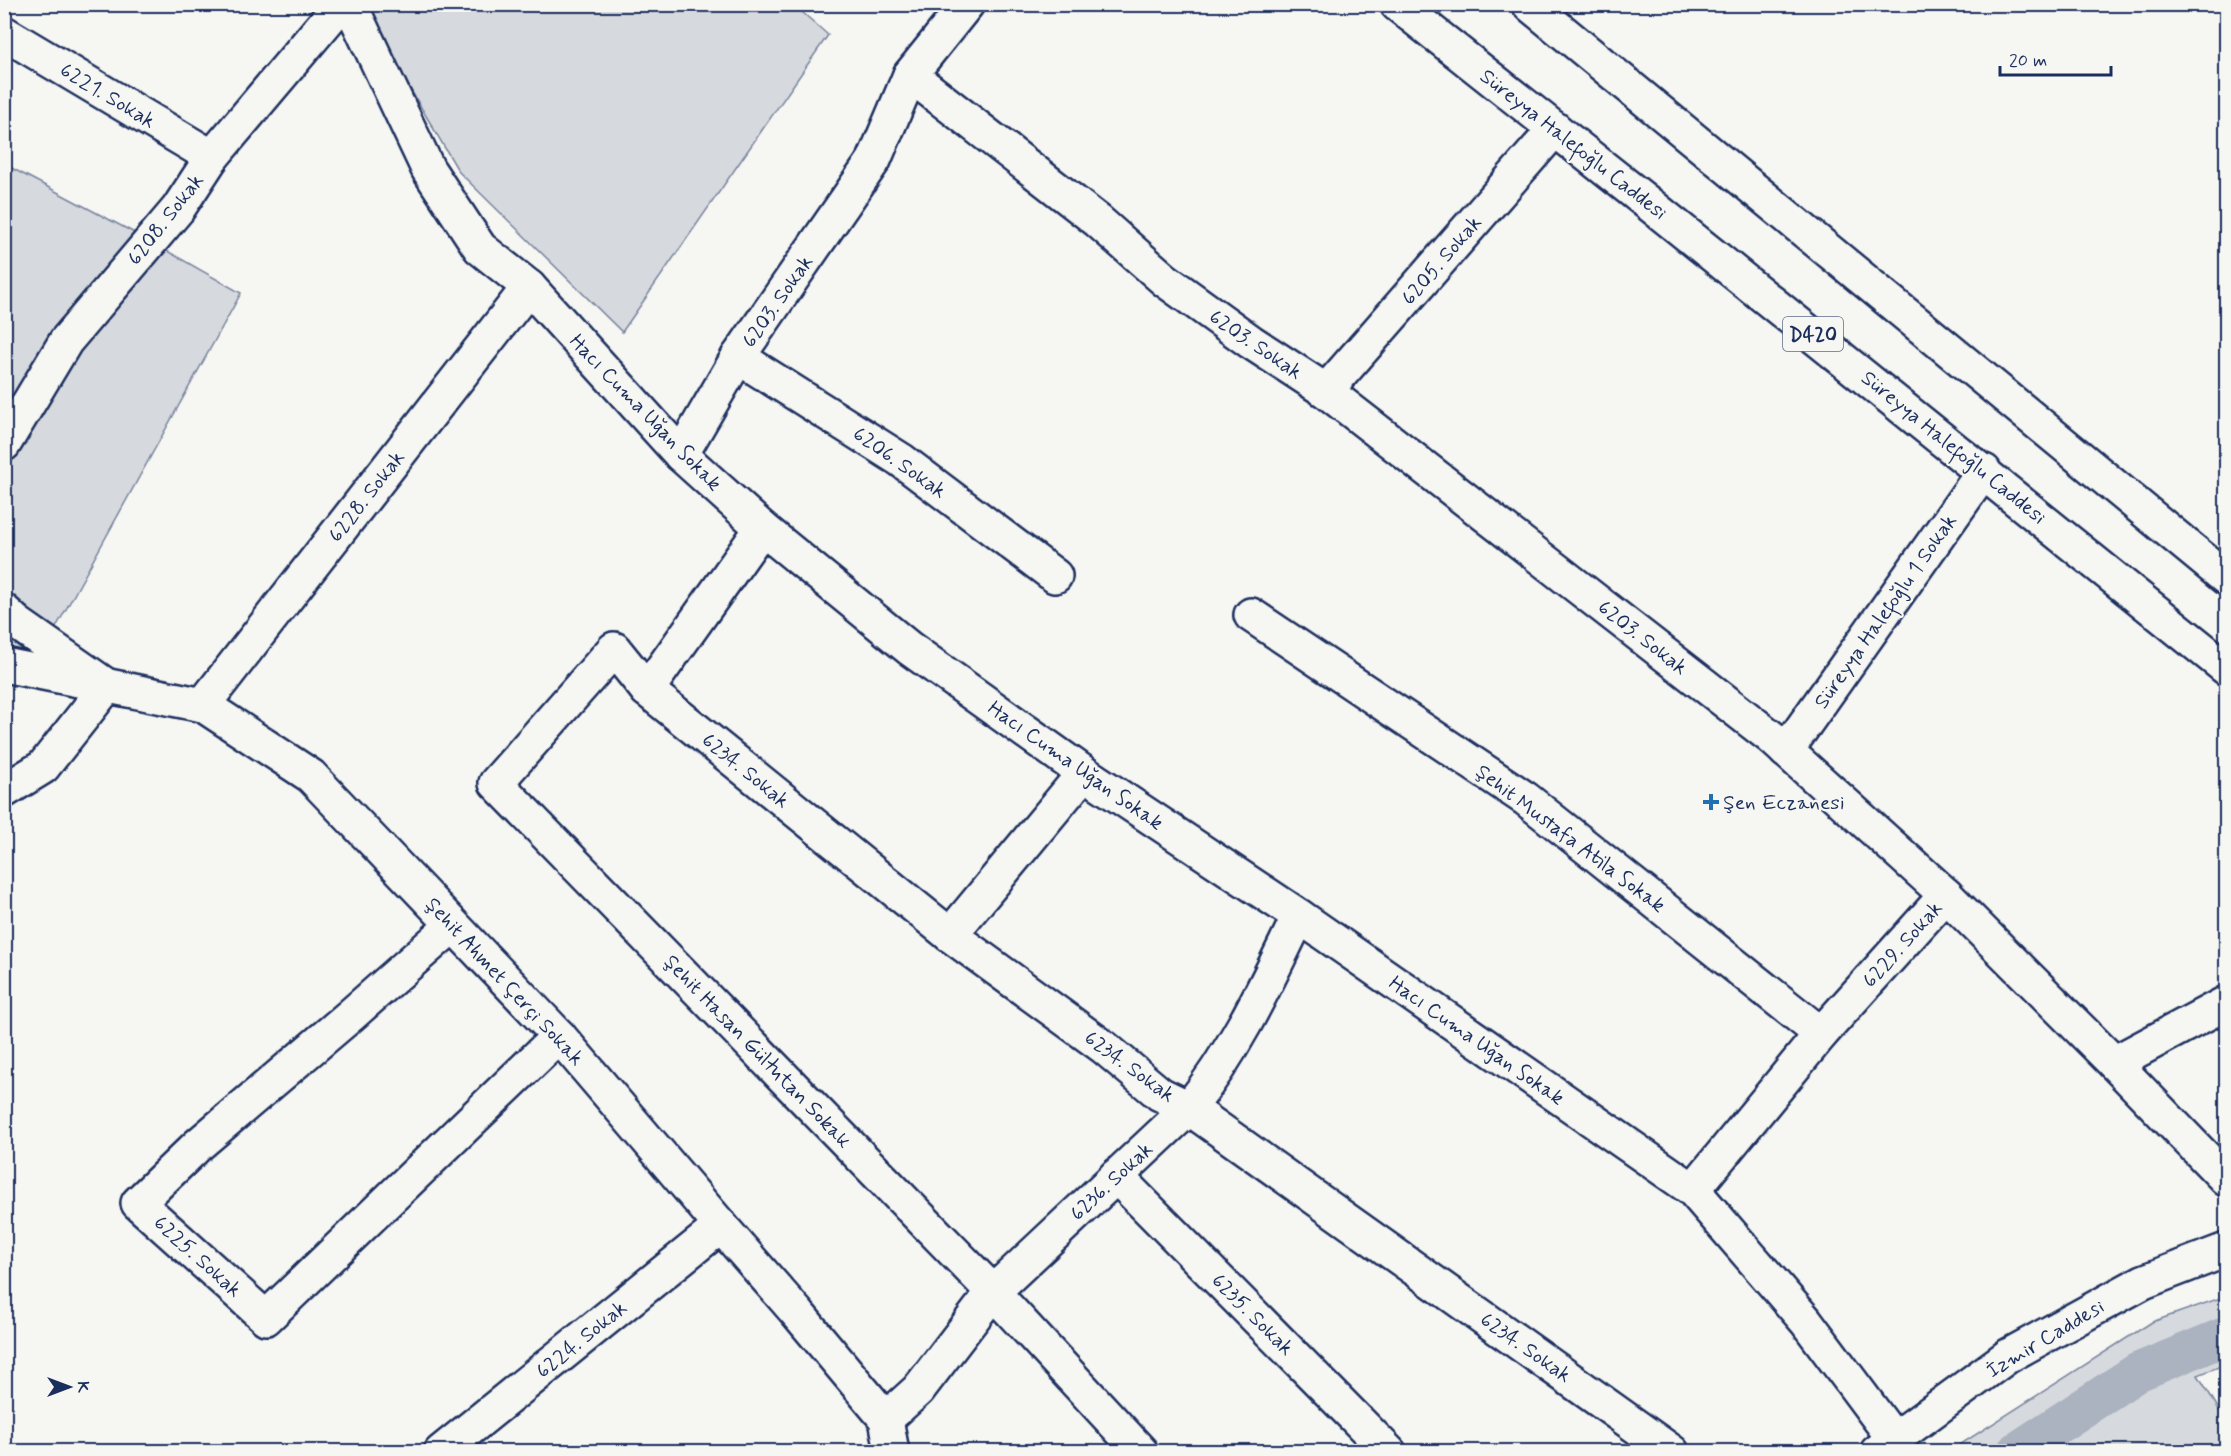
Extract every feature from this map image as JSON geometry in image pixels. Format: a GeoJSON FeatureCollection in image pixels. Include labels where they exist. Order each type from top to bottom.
{"type":"FeatureCollection","features":[{"type":"Feature","properties":{"kind":"street","name":"6208. Sokak"},"geometry":{"type":"LineString","coordinates":[[4,444],[66,341],[178,209],[212,157],[341,4]]}},
{"type":"Feature","properties":{"kind":"street","name":"Hacı Cuma Uğan Sokak"},"geometry":{"type":"LineString","coordinates":[[350,4],[428,169],[480,248],[529,288],[639,406],[681,455],[762,528],[909,648],[1084,773],[1299,916],[1693,1190],[1806,1321],[1885,1445]]}},
{"type":"Feature","properties":{"kind":"street"},"geometry":{"type":"LineString","coordinates":[[910,75],[968,4]]}},
{"type":"Feature","properties":{"kind":"street","name":"Süreyya Halefoğlu Caddesi"},"geometry":{"type":"LineString","coordinates":[[1397,4],[1984,471],[2226,668]]}},
{"type":"Feature","properties":{"kind":"street"},"geometry":{"type":"LineString","coordinates":[[1529,4],[2226,578]]}},
{"type":"Feature","properties":{"kind":"street","name":"6221. Sokak"},"geometry":{"type":"LineString","coordinates":[[4,33],[212,157]]}},
{"type":"Feature","properties":{"kind":"street","name":"6203. Sokak"},"geometry":{"type":"LineString","coordinates":[[681,455],[738,357],[874,160],[910,75],[1098,221],[1165,280],[1251,342],[1326,391],[1786,751],[1946,895]]}},
{"type":"Feature","properties":{"kind":"street","name":"6205. Sokak"},"geometry":{"type":"LineString","coordinates":[[1326,391],[1555,129]]}},
{"type":"Feature","properties":{"kind":"street","name":"6228. Sokak"},"geometry":{"type":"LineString","coordinates":[[203,705],[529,288]]}},
{"type":"Feature","properties":{"kind":"street","name":"6206. Sokak"},"geometry":{"type":"LineString","coordinates":[[738,357],[901,460],[1055,576]]}},
{"type":"Feature","properties":{"kind":"street","name":"Süreyya Halefoğlu 1 Sokak"},"geometry":{"type":"LineString","coordinates":[[1786,751],[1984,471]]}},
{"type":"Feature","properties":{"kind":"street"},"geometry":{"type":"LineString","coordinates":[[647,690],[762,528]]}},
{"type":"Feature","properties":{"kind":"street"},"geometry":{"type":"LineString","coordinates":[[4,611],[17,623],[107,686],[43,767],[4,791]]}},
{"type":"Feature","properties":{"kind":"street","name":"Şehit Mustafa Atila Sokak"},"geometry":{"type":"LineString","coordinates":[[1251,615],[1526,799],[1821,1034]]}},
{"type":"Feature","properties":{"kind":"street","name":"6234. Sokak"},"geometry":{"type":"LineString","coordinates":[[614,649],[647,690],[950,934],[1105,1048],[1160,1094],[1188,1108],[1672,1452]]}},
{"type":"Feature","properties":{"kind":"street","name":"Şehit Hasan Gültutan Sokak"},"geometry":{"type":"LineString","coordinates":[[614,649],[496,783],[993,1292],[1141,1452]]}},
{"type":"Feature","properties":{"kind":"street","name":"Şehit Ahmet Çerçi Sokak"},"geometry":{"type":"LineString","coordinates":[[4,665],[203,705],[311,776],[559,1036],[800,1315],[886,1419],[892,1452]]}},
{"type":"Feature","properties":{"kind":"street"},"geometry":{"type":"LineString","coordinates":[[950,934],[1084,773]]}},
{"type":"Feature","properties":{"kind":"street","name":"6229. Sokak"},"geometry":{"type":"LineString","coordinates":[[1693,1190],[1821,1034],[1946,895],[2226,1179]]}},
{"type":"Feature","properties":{"kind":"street","name":"6236. Sokak"},"geometry":{"type":"LineString","coordinates":[[886,1419],[918,1390],[993,1292],[1188,1108],[1207,1085],[1240,1032],[1299,916]]}},
{"type":"Feature","properties":{"kind":"street","name":"6225. Sokak"},"geometry":{"type":"LineString","coordinates":[[452,926],[198,1144],[138,1203],[266,1318],[559,1036]]}},
{"type":"Feature","properties":{"kind":"street"},"geometry":{"type":"LineString","coordinates":[[2114,1063],[2226,1003]]}},
{"type":"Feature","properties":{"kind":"street","name":"6235. Sokak"},"geometry":{"type":"LineString","coordinates":[[1116,1176],[1389,1452]]}},
{"type":"Feature","properties":{"kind":"street","name":"6224. Sokak"},"geometry":{"type":"LineString","coordinates":[[441,1452],[721,1226]]}},
{"type":"Feature","properties":{"kind":"street","name":"İzmir Caddesi"},"geometry":{"type":"LineString","coordinates":[[1885,1445],[2008,1356],[2143,1282],[2226,1250]]}},
{"type":"Feature","properties":{"kind":"shaded area"},"geometry":{"type":"Polygon","coordinates":[[[371,4],[793,4],[828,35],[622,332],[459,172],[365,12],[371,4]]]}},
{"type":"Feature","properties":{"kind":"shaded area"},"geometry":{"type":"Polygon","coordinates":[[[4,164],[146,239],[241,293],[23,687],[4,658],[4,164]]]}},
{"type":"Feature","properties":{"kind":"shaded area"},"geometry":{"type":"Polygon","coordinates":[[[2226,1296],[2226,1364],[2198,1375],[2226,1421],[2226,1451],[1950,1451],[2152,1322],[2226,1296]]]}},
{"type":"Feature","properties":{"kind":"waterway"},"geometry":{"type":"LineString","coordinates":[[2016,1452],[2138,1372],[2226,1336]]}},
{"type":"Feature","properties":{"kind":"place","name":"Şen Eczanesi"},"geometry":{"type":"Point","coordinates":[1711,802]}}]}
